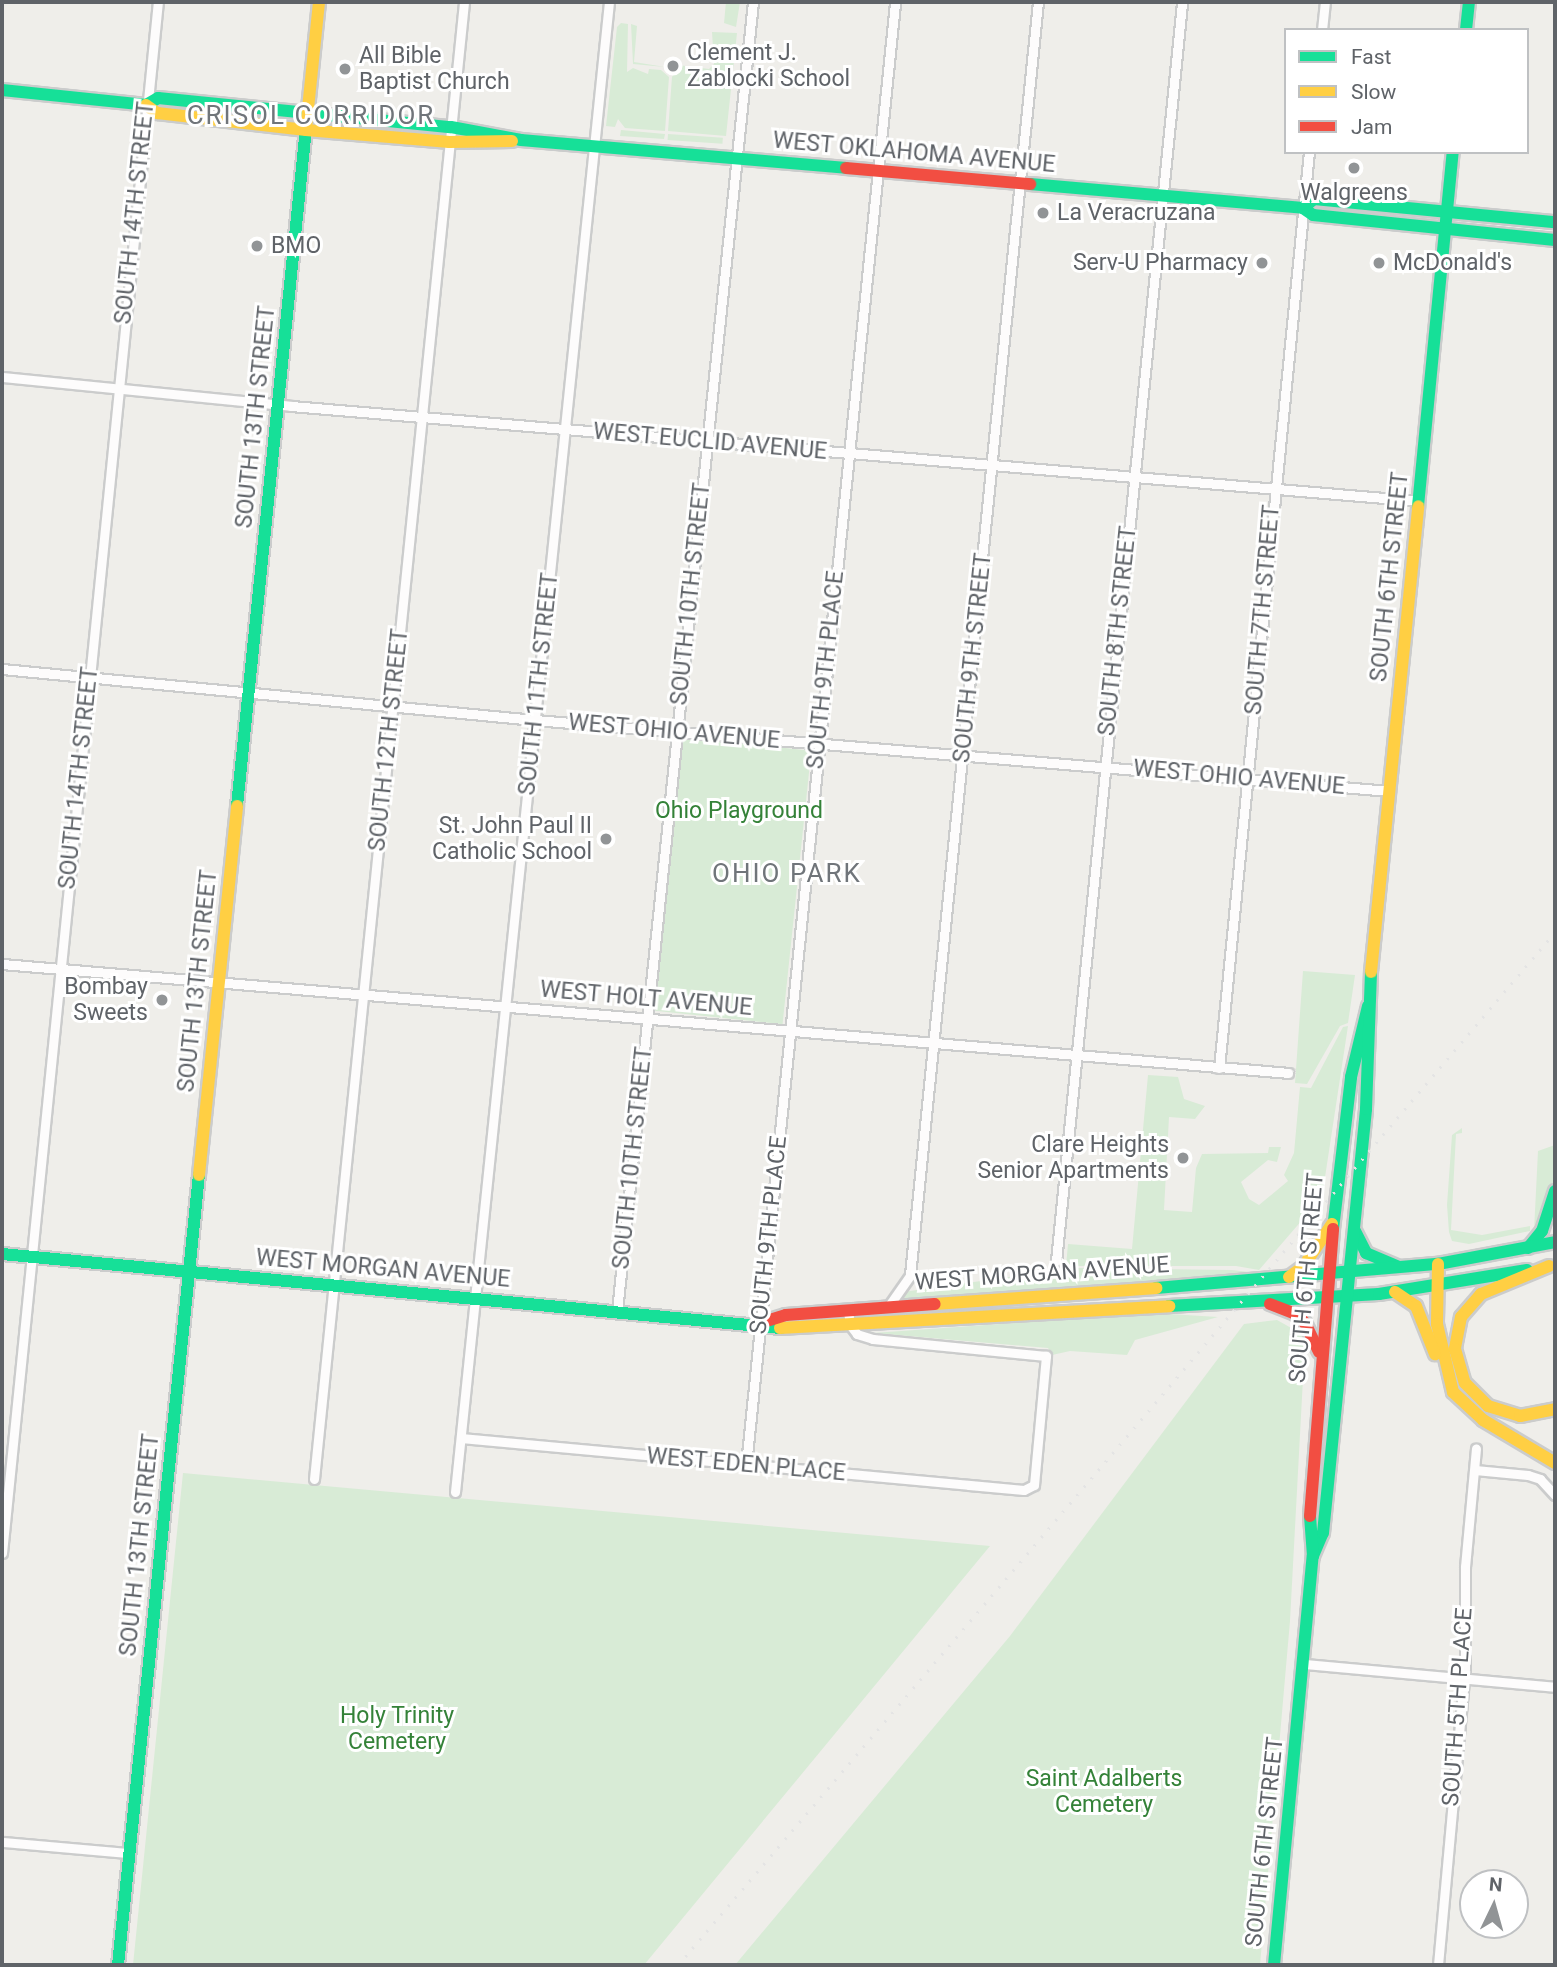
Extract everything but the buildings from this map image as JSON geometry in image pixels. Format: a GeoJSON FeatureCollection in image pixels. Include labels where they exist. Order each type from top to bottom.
{"type":"FeatureCollection","features":[{"type":"Feature","properties":{"kind":"main road","name":"SOUTH 13TH STREET"},"geometry":{"type":"LineString","coordinates":[[118,1965],[319,2]]}},
{"type":"Feature","properties":{"kind":"main road"},"geometry":{"type":"LineString","coordinates":[[1466,28],[1469,2]]}},
{"type":"Feature","properties":{"kind":"main road","name":"WEST OKLAHOMA AVENUE"},"geometry":{"type":"LineString","coordinates":[[2,90],[146,105],[157,113],[306,130],[449,142],[521,140]]}},
{"type":"Feature","properties":{"kind":"main road","name":"WEST OKLAHOMA AVENUE"},"geometry":{"type":"LineString","coordinates":[[146,105],[158,98],[451,127],[521,140],[1303,208],[1313,215],[1555,240]]}},
{"type":"Feature","properties":{"kind":"main road","name":"SOUTH 6TH STREET"},"geometry":{"type":"LineString","coordinates":[[1274,1965],[1313,1556],[1309,1532],[1334,1220],[1351,1077],[1368,1006],[1453,154]]}},
{"type":"Feature","properties":{"kind":"main road","name":"WEST OKLAHOMA AVENUE"},"geometry":{"type":"LineString","coordinates":[[1303,208],[1314,199],[1447,209],[1555,222]]}},
{"type":"Feature","properties":{"kind":"main road","name":"SOUTH 6TH STREET"},"geometry":{"type":"LineString","coordinates":[[1313,1556],[1323,1533],[1354,1225],[1372,1030],[1368,1006]]}},
{"type":"Feature","properties":{"kind":"main road"},"geometry":{"type":"LineString","coordinates":[[1528,1248],[1542,1231],[1555,1191]]}},
{"type":"Feature","properties":{"kind":"main road"},"geometry":{"type":"LineString","coordinates":[[1288,1278],[1303,1267],[1334,1220]]}},
{"type":"Feature","properties":{"kind":"main road"},"geometry":{"type":"LineString","coordinates":[[1354,1225],[1360,1245],[1373,1259],[1408,1268]]}},
{"type":"Feature","properties":{"kind":"main road"},"geometry":{"type":"LineString","coordinates":[[1329,1276],[1438,1264],[1555,1242]]}},
{"type":"Feature","properties":{"kind":"main road","name":"WEST MORGAN AVENUE"},"geometry":{"type":"LineString","coordinates":[[2,1254],[760,1323],[787,1329],[1327,1298]]}},
{"type":"Feature","properties":{"kind":"main road"},"geometry":{"type":"LineString","coordinates":[[1438,1264],[1437,1324],[1446,1377]]}},
{"type":"Feature","properties":{"kind":"main road"},"geometry":{"type":"LineString","coordinates":[[1327,1298],[1438,1286],[1552,1265]]}},
{"type":"Feature","properties":{"kind":"main road"},"geometry":{"type":"LineString","coordinates":[[1552,1265],[1481,1294],[1461,1317],[1455,1349],[1465,1382],[1488,1406],[1520,1416],[1555,1409]]}},
{"type":"Feature","properties":{"kind":"main road","name":"WEST MORGAN AVENUE"},"geometry":{"type":"LineString","coordinates":[[760,1323],[786,1315],[1329,1276]]}},
{"type":"Feature","properties":{"kind":"main road"},"geometry":{"type":"LineString","coordinates":[[1395,1292],[1416,1306],[1446,1377],[1468,1409],[1555,1463]]}},
{"type":"Feature","properties":{"kind":"main road"},"geometry":{"type":"LineString","coordinates":[[1267,1302],[1294,1313],[1306,1323],[1321,1356]]}},
{"type":"Feature","properties":{"kind":"street","name":"SOUTH 14TH STREET"},"geometry":{"type":"LineString","coordinates":[[2,1553],[158,2]]}},
{"type":"Feature","properties":{"kind":"street","name":"SOUTH 12TH STREET"},"geometry":{"type":"LineString","coordinates":[[314,1479],[464,2]]}},
{"type":"Feature","properties":{"kind":"street","name":"SOUTH 11TH STREET"},"geometry":{"type":"LineString","coordinates":[[455,1492],[609,2]]}},
{"type":"Feature","properties":{"kind":"street","name":"SOUTH 10TH STREET"},"geometry":{"type":"LineString","coordinates":[[617,1311],[753,2]]}},
{"type":"Feature","properties":{"kind":"street","name":"SOUTH 9TH PLACE"},"geometry":{"type":"LineString","coordinates":[[746,1465],[895,2]]}},
{"type":"Feature","properties":{"kind":"street","name":"SOUTH 9TH STREET"},"geometry":{"type":"LineString","coordinates":[[888,1307],[910,1275],[1038,2]]}},
{"type":"Feature","properties":{"kind":"street","name":"SOUTH 8TH STREET"},"geometry":{"type":"LineString","coordinates":[[1056,1261],[1182,2]]}},
{"type":"Feature","properties":{"kind":"street"},"geometry":{"type":"LineString","coordinates":[[1322,28],[1325,2]]}},
{"type":"Feature","properties":{"kind":"street","name":"SOUTH 7TH STREET"},"geometry":{"type":"LineString","coordinates":[[1219,1068],[1309,154]]}},
{"type":"Feature","properties":{"kind":"street","name":"WEST EUCLID AVENUE"},"geometry":{"type":"LineString","coordinates":[[2,377],[421,418],[1419,501]]}},
{"type":"Feature","properties":{"kind":"street","name":"WEST OHIO AVENUE"},"geometry":{"type":"LineString","coordinates":[[2,669],[248,695],[1389,791]]}},
{"type":"Feature","properties":{"kind":"street","name":"WEST HOLT AVENUE"},"geometry":{"type":"LineString","coordinates":[[2,964],[218,985],[1288,1073]]}},
{"type":"Feature","properties":{"kind":"street"},"geometry":{"type":"LineString","coordinates":[[848,1310],[850,1325]]}},
{"type":"Feature","properties":{"kind":"street","name":"WEST EDEN PLACE"},"geometry":{"type":"LineString","coordinates":[[461,1438],[746,1465],[1031,1487],[1046,1356],[873,1339],[857,1334],[850,1325]]}},
{"type":"Feature","properties":{"kind":"street","name":"SOUTH 5TH PLACE"},"geometry":{"type":"LineString","coordinates":[[1437,1965],[1464,1679],[1465,1567],[1476,1450]]}},
{"type":"Feature","properties":{"kind":"street"},"geometry":{"type":"LineString","coordinates":[[1475,1470],[1528,1475],[1540,1479],[1555,1495]]}},
{"type":"Feature","properties":{"kind":"street"},"geometry":{"type":"LineString","coordinates":[[1304,1664],[1555,1687]]}},
{"type":"Feature","properties":{"kind":"street"},"geometry":{"type":"LineString","coordinates":[[2,1842],[130,1853]]}},
{"type":"Feature","properties":{"kind":"green space"},"geometry":{"type":"Polygon","coordinates":[[[726,2],[740,2],[736,27],[724,23],[726,2]]]}},
{"type":"Feature","properties":{"kind":"green space"},"geometry":{"type":"Polygon","coordinates":[[[621,23],[628,24],[627,72],[633,68],[648,74],[649,69],[661,70],[669,77],[665,131],[625,128],[618,119],[615,127],[606,126],[617,27],[621,23]]]}},
{"type":"Feature","properties":{"kind":"green space"},"geometry":{"type":"Polygon","coordinates":[[[631,24],[637,26],[634,62],[665,67],[633,64],[631,24]]]}},
{"type":"Feature","properties":{"kind":"green space"},"geometry":{"type":"Polygon","coordinates":[[[712,32],[737,33],[726,136],[668,131],[672,77],[678,65],[709,69],[714,64],[712,32]]]}},
{"type":"Feature","properties":{"kind":"green space"},"geometry":{"type":"Polygon","coordinates":[[[621,130],[665,134],[664,139],[620,136],[621,130]]]}},
{"type":"Feature","properties":{"kind":"green space"},"geometry":{"type":"Polygon","coordinates":[[[668,134],[723,138],[722,144],[668,140],[668,134]]]}},
{"type":"Feature","properties":{"kind":"green space","name":"Ohio Playground"},"geometry":{"type":"Polygon","coordinates":[[[681,737],[811,751],[783,1024],[652,1010],[681,737]]]}},
{"type":"Feature","properties":{"kind":"green space"},"geometry":{"type":"Polygon","coordinates":[[[1303,971],[1355,975],[1348,1023],[1340,1026],[1307,1084],[1295,1083],[1303,971]]]}},
{"type":"Feature","properties":{"kind":"green space"},"geometry":{"type":"Polygon","coordinates":[[[1348,1026],[1322,1197],[1259,1270],[1236,1266],[1066,1266],[1068,1244],[1132,1249],[1148,1075],[1178,1077],[1184,1099],[1205,1106],[1195,1119],[1169,1117],[1164,1210],[1192,1212],[1196,1168],[1202,1154],[1268,1153],[1269,1147],[1281,1147],[1277,1162],[1268,1160],[1241,1182],[1249,1199],[1259,1205],[1288,1181],[1284,1175],[1294,1153],[1300,1087],[1311,1088],[1343,1027],[1348,1026]]]}},
{"type":"Feature","properties":{"kind":"green space"},"geometry":{"type":"Polygon","coordinates":[[[1462,1128],[1462,1133],[1456,1134],[1451,1230],[1482,1235],[1530,1226],[1530,1231],[1469,1244],[1452,1241],[1447,1205],[1452,1135],[1462,1128]]]}},
{"type":"Feature","properties":{"kind":"green space"},"geometry":{"type":"Polygon","coordinates":[[[1555,1145],[1555,1178],[1541,1221],[1534,1231],[1538,1151],[1555,1145]]]}},
{"type":"Feature","properties":{"kind":"green space"},"geometry":{"type":"Polygon","coordinates":[[[1074,1268],[1232,1270],[1258,1273],[898,1299],[903,1292],[1074,1268]]]}},
{"type":"Feature","properties":{"kind":"green space"},"geometry":{"type":"Polygon","coordinates":[[[1153,1313],[1218,1317],[1135,1340],[1127,1355],[1070,1351],[1052,1355],[1048,1348],[873,1333],[1153,1313]]]}},
{"type":"Feature","properties":{"kind":"green space","name":"Saint Adalberts Cemetery"},"geometry":{"type":"Polygon","coordinates":[[[1277,1320],[1302,1334],[1304,1360],[1290,1621],[1260,1965],[735,1965],[1010,1636],[1244,1324],[1277,1320]]]}},
{"type":"Feature","properties":{"kind":"green space","name":"Holy Trinity Cemetery"},"geometry":{"type":"Polygon","coordinates":[[[183,1473],[990,1546],[644,1965],[133,1965],[183,1473]]]}},
{"type":"Feature","properties":{"kind":"railway"},"geometry":{"type":"LineString","coordinates":[[678,1965],[1555,932]]}},
{"type":"Feature","properties":{"kind":"traffic: fast"},"geometry":{"type":"LineString","coordinates":[[1466,28],[1469,2]]}},
{"type":"Feature","properties":{"kind":"traffic: fast"},"geometry":{"type":"LineString","coordinates":[[2,90],[146,105],[158,98],[451,127],[521,140],[846,168]]}},
{"type":"Feature","properties":{"kind":"traffic: fast"},"geometry":{"type":"LineString","coordinates":[[237,806],[306,128]]}},
{"type":"Feature","properties":{"kind":"traffic: fast"},"geometry":{"type":"LineString","coordinates":[[1418,506],[1453,154]]}},
{"type":"Feature","properties":{"kind":"traffic: fast"},"geometry":{"type":"LineString","coordinates":[[1030,184],[1303,208],[1313,215],[1555,240]]}},
{"type":"Feature","properties":{"kind":"traffic: fast"},"geometry":{"type":"LineString","coordinates":[[1303,208],[1314,199],[1555,222]]}},
{"type":"Feature","properties":{"kind":"traffic: fast"},"geometry":{"type":"LineString","coordinates":[[1313,1556],[1323,1533],[1366,1109],[1371,972]]}},
{"type":"Feature","properties":{"kind":"traffic: fast"},"geometry":{"type":"LineString","coordinates":[[1333,1229],[1351,1077],[1368,1006]]}},
{"type":"Feature","properties":{"kind":"traffic: fast"},"geometry":{"type":"LineString","coordinates":[[118,1965],[199,1175]]}},
{"type":"Feature","properties":{"kind":"traffic: fast"},"geometry":{"type":"LineString","coordinates":[[1528,1248],[1542,1231],[1555,1191]]}},
{"type":"Feature","properties":{"kind":"traffic: fast"},"geometry":{"type":"LineString","coordinates":[[1355,1231],[1366,1253],[1397,1266]]}},
{"type":"Feature","properties":{"kind":"traffic: fast"},"geometry":{"type":"LineString","coordinates":[[1156,1288],[1438,1264],[1555,1242]]}},
{"type":"Feature","properties":{"kind":"traffic: fast"},"geometry":{"type":"LineString","coordinates":[[2,1254],[780,1328]]}},
{"type":"Feature","properties":{"kind":"traffic: fast"},"geometry":{"type":"LineString","coordinates":[[1169,1306],[1379,1294],[1527,1270]]}},
{"type":"Feature","properties":{"kind":"traffic: fast"},"geometry":{"type":"LineString","coordinates":[[1274,1965],[1313,1556],[1310,1516]]}},
{"type":"Feature","properties":{"kind":"traffic: slow"},"geometry":{"type":"LineString","coordinates":[[306,128],[319,2]]}},
{"type":"Feature","properties":{"kind":"traffic: slow"},"geometry":{"type":"LineString","coordinates":[[146,105],[157,113],[306,130],[449,142],[512,141]]}},
{"type":"Feature","properties":{"kind":"traffic: slow"},"geometry":{"type":"LineString","coordinates":[[1371,972],[1418,506]]}},
{"type":"Feature","properties":{"kind":"traffic: slow"},"geometry":{"type":"LineString","coordinates":[[199,1175],[237,806]]}},
{"type":"Feature","properties":{"kind":"traffic: slow"},"geometry":{"type":"LineString","coordinates":[[1289,1277],[1303,1267],[1332,1224]]}},
{"type":"Feature","properties":{"kind":"traffic: slow"},"geometry":{"type":"LineString","coordinates":[[1438,1264],[1437,1324],[1453,1392],[1483,1420],[1555,1463]]}},
{"type":"Feature","properties":{"kind":"traffic: slow"},"geometry":{"type":"LineString","coordinates":[[1549,1266],[1481,1294],[1461,1317],[1455,1349],[1465,1383],[1488,1406],[1520,1416],[1555,1409]]}},
{"type":"Feature","properties":{"kind":"traffic: slow"},"geometry":{"type":"LineString","coordinates":[[935,1304],[1156,1288]]}},
{"type":"Feature","properties":{"kind":"traffic: slow"},"geometry":{"type":"LineString","coordinates":[[1395,1292],[1416,1306],[1435,1354]]}},
{"type":"Feature","properties":{"kind":"traffic: slow"},"geometry":{"type":"LineString","coordinates":[[780,1328],[1169,1306]]}},
{"type":"Feature","properties":{"kind":"traffic: jam"},"geometry":{"type":"LineString","coordinates":[[846,168],[1030,184]]}},
{"type":"Feature","properties":{"kind":"traffic: jam"},"geometry":{"type":"LineString","coordinates":[[1310,1516],[1333,1229]]}},
{"type":"Feature","properties":{"kind":"traffic: jam"},"geometry":{"type":"LineString","coordinates":[[760,1323],[786,1315],[935,1304]]}},
{"type":"Feature","properties":{"kind":"traffic: jam"},"geometry":{"type":"LineString","coordinates":[[1270,1304],[1294,1313],[1305,1323],[1319,1352]]}},
{"type":"Feature","properties":{"kind":"place","name":"Clement J. Zablocki School"},"geometry":{"type":"Point","coordinates":[673,66]}},
{"type":"Feature","properties":{"kind":"place","name":"All Bible Baptist Church"},"geometry":{"type":"Point","coordinates":[345,69]}},
{"type":"Feature","properties":{"kind":"place","name":"Walgreens"},"geometry":{"type":"Point","coordinates":[1354,168]}},
{"type":"Feature","properties":{"kind":"place","name":"La Veracruzana"},"geometry":{"type":"Point","coordinates":[1043,213]}},
{"type":"Feature","properties":{"kind":"place","name":"BMO"},"geometry":{"type":"Point","coordinates":[257,246]}},
{"type":"Feature","properties":{"kind":"place","name":"Serv-U Pharmacy"},"geometry":{"type":"Point","coordinates":[1262,263]}},
{"type":"Feature","properties":{"kind":"place","name":"McDonald's"},"geometry":{"type":"Point","coordinates":[1379,263]}},
{"type":"Feature","properties":{"kind":"place","name":"St. John Paul II Catholic School"},"geometry":{"type":"Point","coordinates":[606,839]}},
{"type":"Feature","properties":{"kind":"place","name":"Bombay Sweets"},"geometry":{"type":"Point","coordinates":[162,1000]}},
{"type":"Feature","properties":{"kind":"place","name":"Clare Heights Senior Apartments"},"geometry":{"type":"Point","coordinates":[1183,1158]}},
{"type":"Feature","properties":{"kind":"district","name":"CRISOL CORRIDOR"},"geometry":{"type":"Point","coordinates":[311,116]}},
{"type":"Feature","properties":{"kind":"district","name":"OHIO PARK"},"geometry":{"type":"Point","coordinates":[787,874]}}]}
